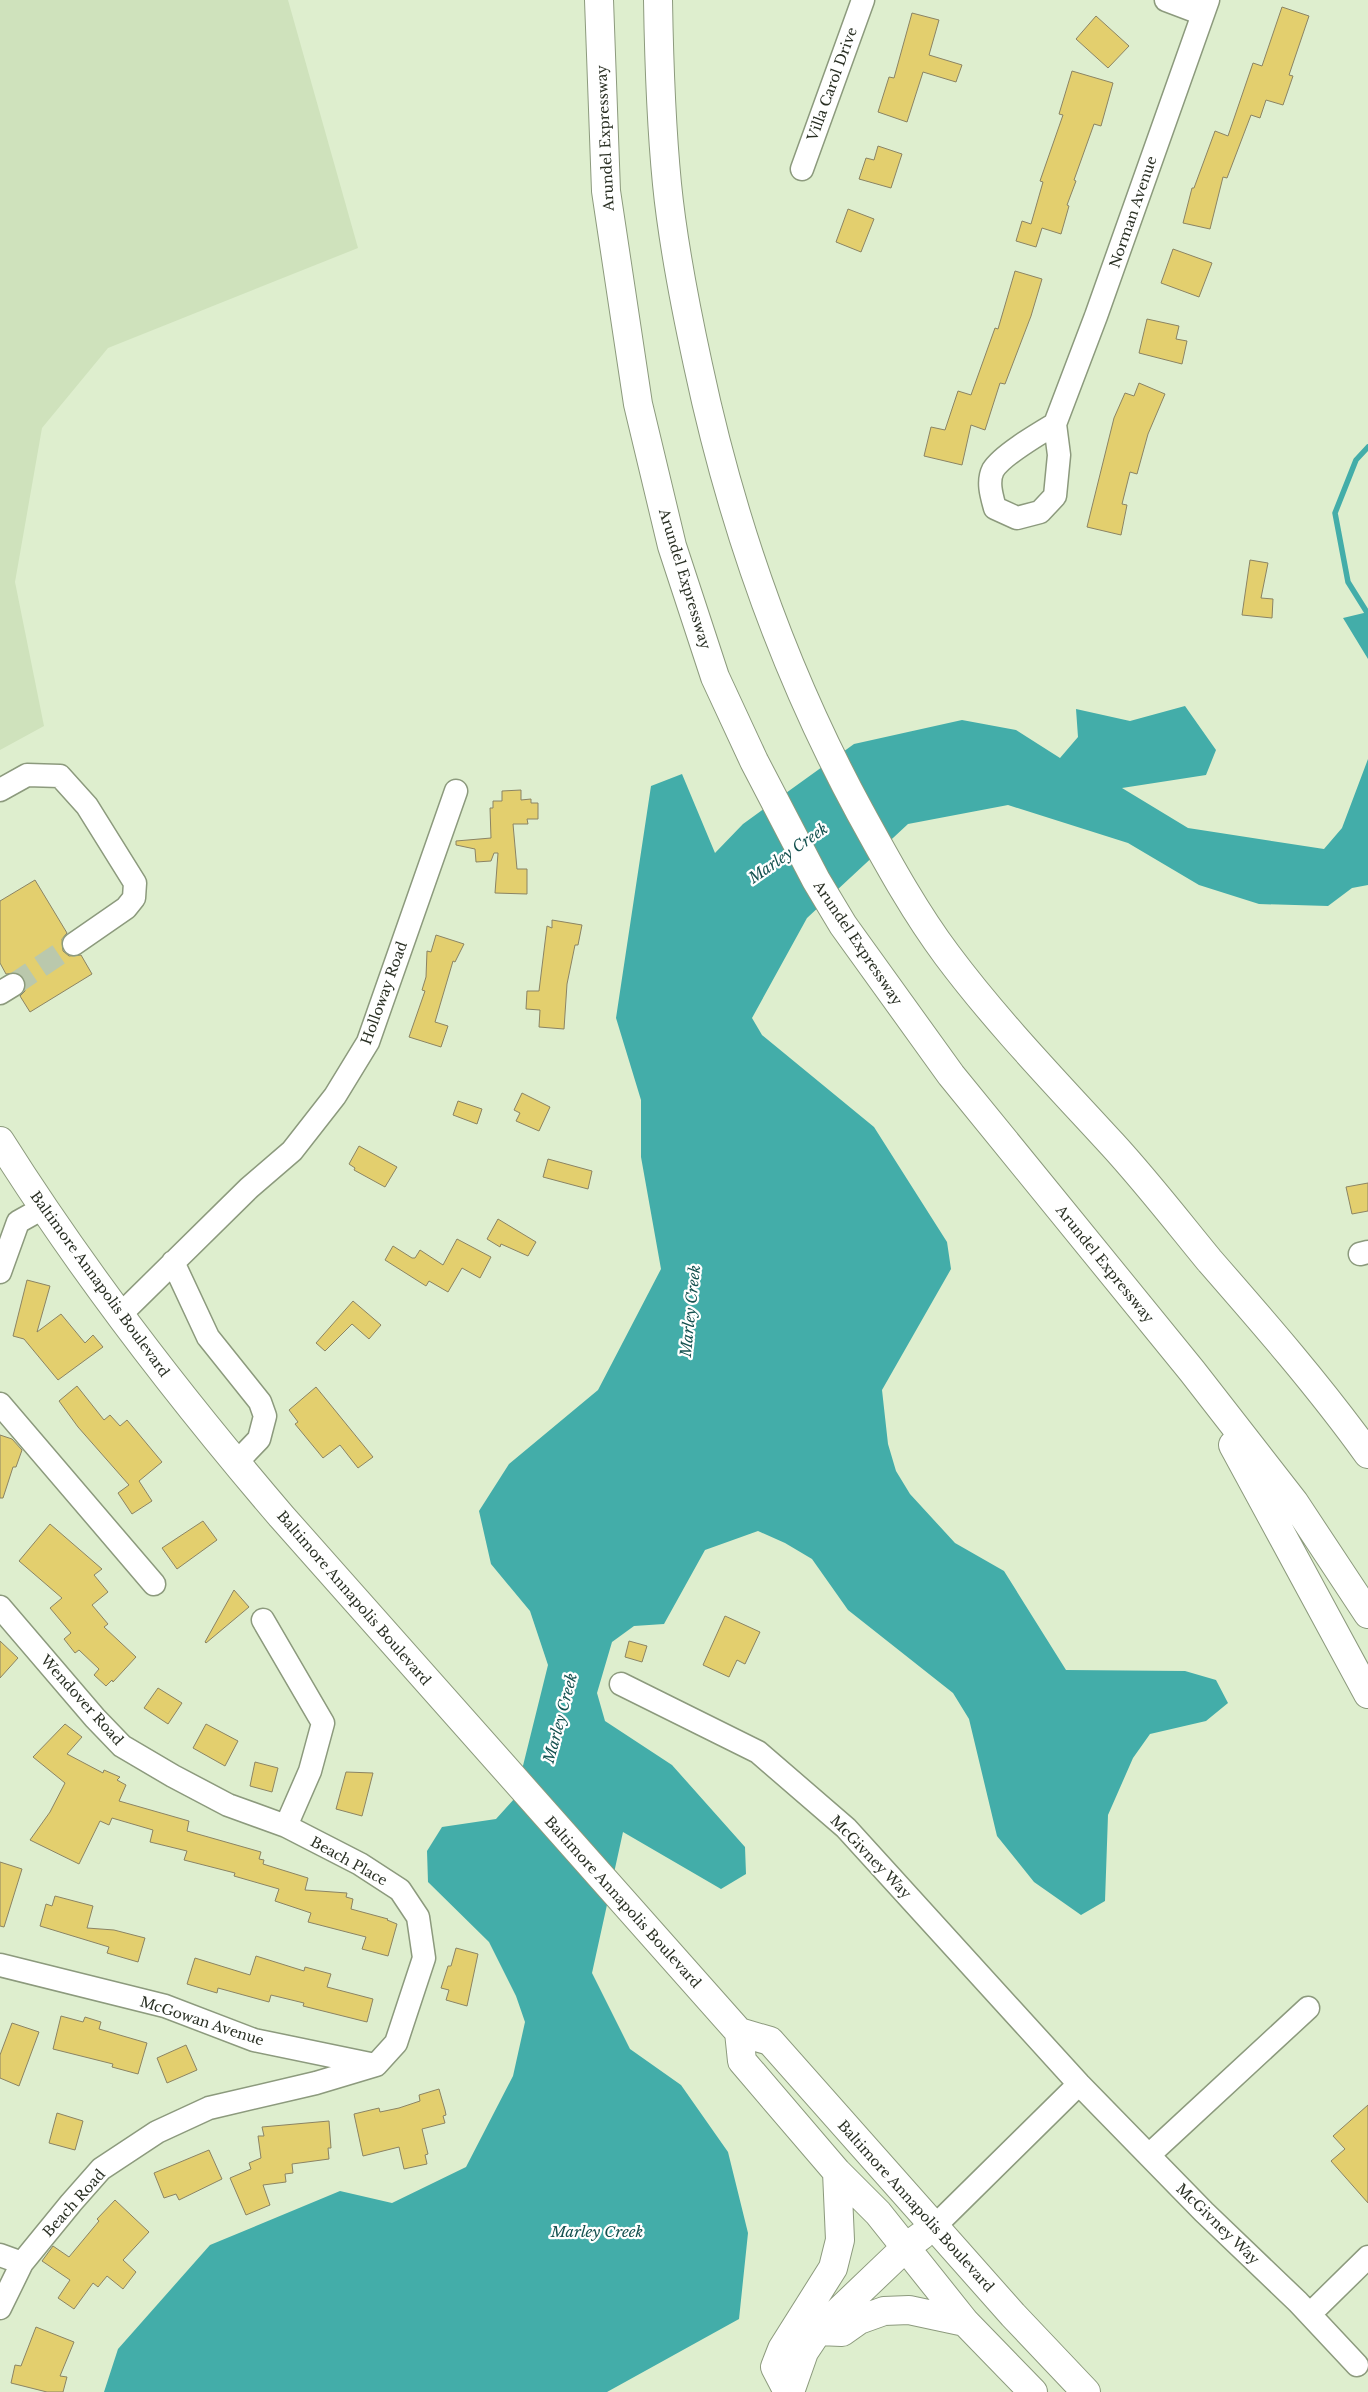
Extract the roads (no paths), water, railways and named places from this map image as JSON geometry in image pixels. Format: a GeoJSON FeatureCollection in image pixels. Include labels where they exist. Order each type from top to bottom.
{"type":"FeatureCollection","features":[{"type":"Feature","properties":{"kind":"main road","name":"Arundel Expressway"},"geometry":{"type":"LineString","coordinates":[[599,0],[606,191],[638,404],[672,546],[715,677],[754,761],[816,880],[843,925],[951,1076],[1192,1371],[1294,1502],[1368,1614]]}},
{"type":"Feature","properties":{"kind":"main road"},"geometry":{"type":"LineString","coordinates":[[658,0],[660,108],[667,186],[676,254],[690,329],[720,458],[740,530],[776,631],[812,715],[850,794],[902,886],[946,954],[1041,1070],[1114,1146],[1294,1356],[1368,1454]]}},
{"type":"Feature","properties":{"kind":"main road","name":"Baltimore Annapolis Boulevard"},"geometry":{"type":"LineString","coordinates":[[0,1141],[42,1208],[119,1316],[236,1463],[739,2032],[770,2041],[934,2227],[1086,2392]]}},
{"type":"Feature","properties":{"kind":"main road"},"geometry":{"type":"LineString","coordinates":[[1192,1371],[1368,1694]]}},
{"type":"Feature","properties":{"kind":"main road"},"geometry":{"type":"LineString","coordinates":[[739,2032],[742,2061],[837,2172],[878,2213],[965,2322],[1033,2392]]}},
{"type":"Feature","properties":{"kind":"main road"},"geometry":{"type":"LineString","coordinates":[[789,2392],[775,2367],[782,2348],[833,2268],[840,2240],[837,2172]]}},
{"type":"Feature","properties":{"kind":"main road"},"geometry":{"type":"LineString","coordinates":[[789,2392],[804,2352],[818,2331],[906,2247],[934,2227]]}},
{"type":"Feature","properties":{"kind":"main road"},"geometry":{"type":"LineString","coordinates":[[818,2331],[842,2332],[859,2320],[884,2311],[909,2310],[965,2322]]}},
{"type":"Feature","properties":{"kind":"street","name":"Villa Carol Drive"},"geometry":{"type":"LineString","coordinates":[[802,169],[863,0]]}},
{"type":"Feature","properties":{"kind":"street"},"geometry":{"type":"LineString","coordinates":[[1166,0],[1205,7]]}},
{"type":"Feature","properties":{"kind":"street","name":"Norman Avenue"},"geometry":{"type":"LineString","coordinates":[[1055,424],[1096,316],[1205,7]]}},
{"type":"Feature","properties":{"kind":"street"},"geometry":{"type":"LineString","coordinates":[[0,790],[27,775],[60,776],[88,806],[135,883],[134,898],[126,908],[74,944]]}},
{"type":"Feature","properties":{"kind":"street","name":"Holloway Road"},"geometry":{"type":"LineString","coordinates":[[119,1316],[249,1188],[292,1151],[335,1096],[368,1042],[456,791]]}},
{"type":"Feature","properties":{"kind":"street"},"geometry":{"type":"LineString","coordinates":[[1,1268],[18,1222],[42,1208]]}},
{"type":"Feature","properties":{"kind":"street"},"geometry":{"type":"LineString","coordinates":[[174,1262],[208,1337],[260,1402],[266,1416],[259,1439],[236,1463]]}},
{"type":"Feature","properties":{"kind":"street"},"geometry":{"type":"LineString","coordinates":[[0,1404],[154,1584]]}},
{"type":"Feature","properties":{"kind":"street","name":"Wendover Road"},"geometry":{"type":"LineString","coordinates":[[0,1607],[95,1718],[122,1746],[228,1805],[286,1826]]}},
{"type":"Feature","properties":{"kind":"street"},"geometry":{"type":"LineString","coordinates":[[263,1620],[323,1723],[310,1771],[286,1826]]}},
{"type":"Feature","properties":{"kind":"street","name":"McGivney Way"},"geometry":{"type":"LineString","coordinates":[[621,1684],[758,1752],[846,1828],[1079,2084],[1204,2212],[1310,2314],[1357,2365]]}},
{"type":"Feature","properties":{"kind":"street","name":"Beach Place"},"geometry":{"type":"LineString","coordinates":[[286,1826],[360,1864],[400,1890],[418,1917],[424,1958],[396,2043],[376,2065]]}},
{"type":"Feature","properties":{"kind":"street","name":"McGowan Avenue"},"geometry":{"type":"LineString","coordinates":[[0,1965],[165,2006],[254,2040],[376,2065]]}},
{"type":"Feature","properties":{"kind":"street"},"geometry":{"type":"LineString","coordinates":[[1148,2155],[1308,2008]]}},
{"type":"Feature","properties":{"kind":"street","name":"Beach Road"},"geometry":{"type":"LineString","coordinates":[[0,2308],[22,2263],[101,2169],[157,2132],[209,2108],[316,2083],[376,2065]]}},
{"type":"Feature","properties":{"kind":"street"},"geometry":{"type":"LineString","coordinates":[[934,2227],[1079,2084]]}},
{"type":"Feature","properties":{"kind":"street"},"geometry":{"type":"LineString","coordinates":[[0,2255],[22,2263]]}},
{"type":"Feature","properties":{"kind":"street"},"geometry":{"type":"LineString","coordinates":[[1310,2314],[1368,2257]]}},
{"type":"Feature","properties":{"kind":"water"},"geometry":{"type":"Polygon","coordinates":[[[1368,612],[1368,659],[1343,618],[1368,612]]]}},
{"type":"Feature","properties":{"kind":"water","name":"Marley Creek"},"geometry":{"type":"Polygon","coordinates":[[[1185,706],[1216,750],[1206,775],[1122,788],[1188,828],[1324,849],[1342,828],[1368,759],[1368,885],[1352,888],[1328,906],[1259,904],[1199,885],[1128,843],[1008,805],[908,824],[807,918],[752,1018],[762,1035],[874,1127],[947,1242],[951,1269],[882,1390],[888,1444],[896,1471],[910,1494],[955,1543],[1004,1571],[1066,1670],[1185,1671],[1216,1680],[1228,1703],[1206,1721],[1150,1734],[1133,1758],[1108,1815],[1105,1901],[1081,1915],[1034,1882],[997,1836],[969,1719],[953,1693],[848,1610],[812,1559],[785,1543],[758,1531],[705,1550],[664,1624],[634,1626],[612,1642],[597,1693],[605,1721],[672,1765],[745,1847],[746,1874],[721,1889],[623,1832],[592,1973],[630,2049],[681,2085],[728,2152],[748,2233],[739,2319],[607,2392],[104,2392],[118,2349],[210,2245],[340,2191],[392,2203],[466,2167],[513,2076],[525,2022],[516,1996],[489,1942],[428,1882],[427,1851],[442,1827],[496,1819],[515,1798],[548,1665],[530,1611],[491,1564],[479,1511],[509,1464],[598,1390],[661,1269],[641,1157],[641,1100],[616,1018],[651,786],[682,774],[715,853],[743,824],[854,744],[962,720],[1016,730],[1060,758],[1078,737],[1076,709],[1130,721],[1185,706]]]}},
{"type":"Feature","properties":{"kind":"waterway","name":"Marley Creek"},"geometry":{"type":"LineString","coordinates":[[1368,447],[1356,460],[1335,513],[1348,582],[1368,614]]}},
{"type":"Feature","properties":{"kind":"tunnel"},"geometry":{"type":"LineString","coordinates":[[13,985],[74,944]]}}]}
